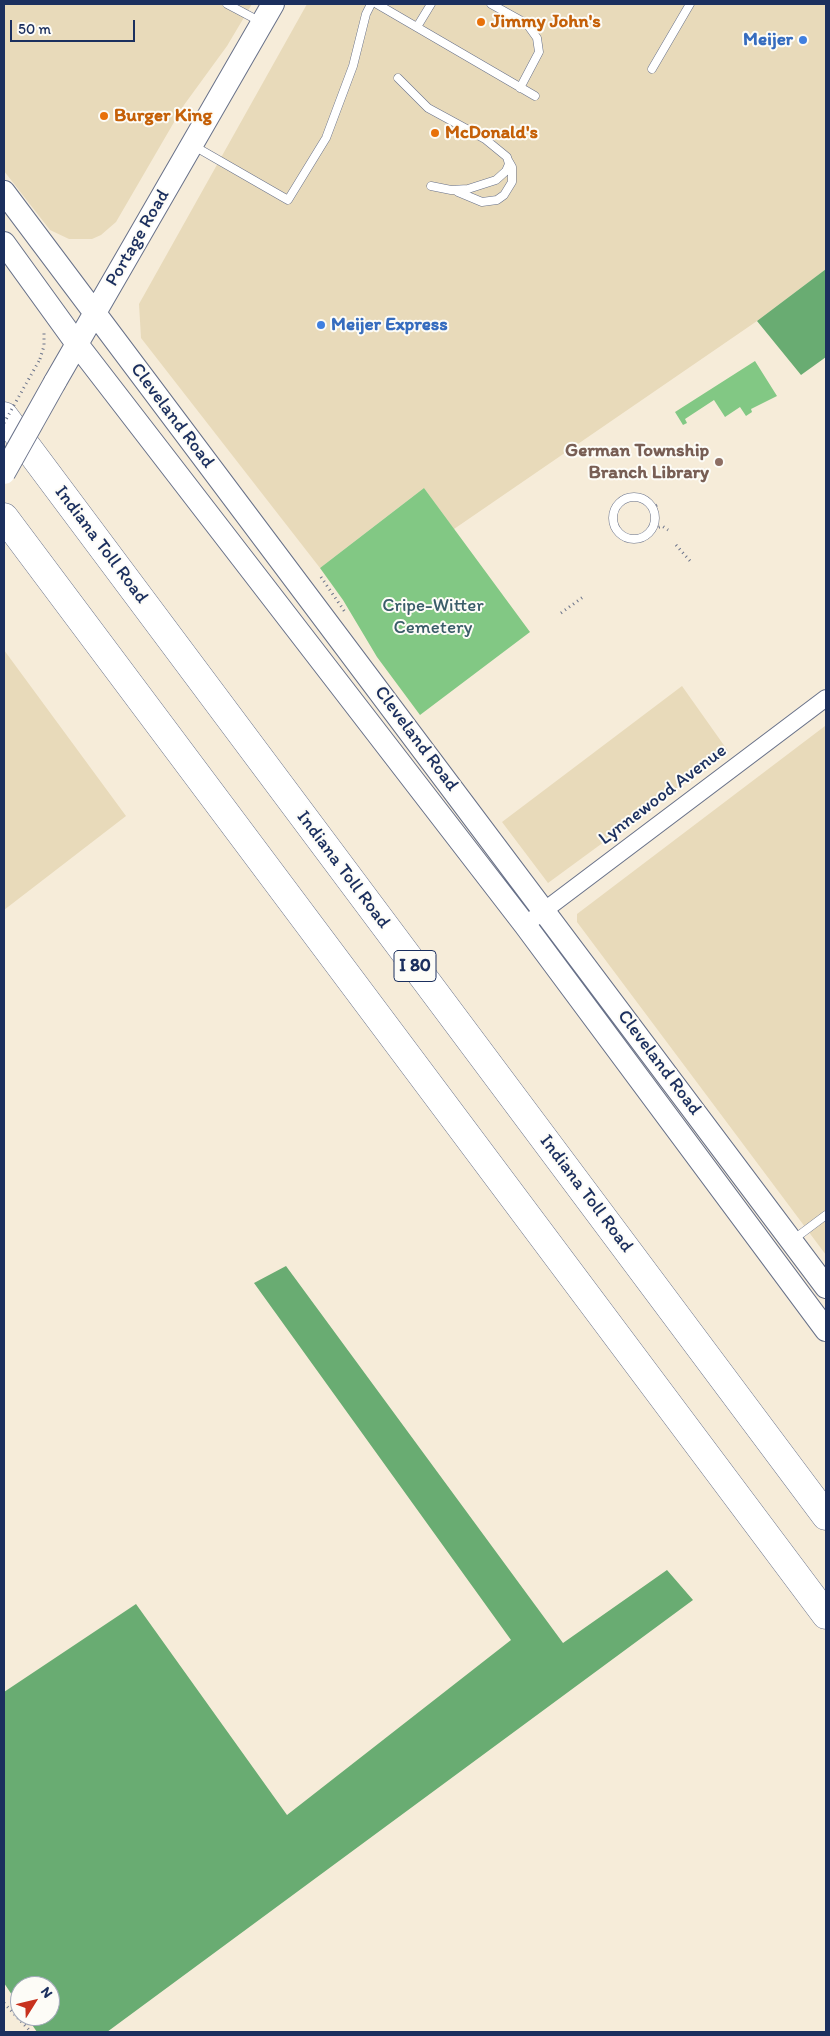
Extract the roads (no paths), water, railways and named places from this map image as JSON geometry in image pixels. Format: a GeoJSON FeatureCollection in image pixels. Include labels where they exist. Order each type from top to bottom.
{"type":"FeatureCollection","features":[{"type":"Feature","properties":{"kind":"highway","name":"Indiana Toll Road"},"geometry":{"type":"LineString","coordinates":[[4,416],[826,1516]]}},
{"type":"Feature","properties":{"kind":"highway"},"geometry":{"type":"LineString","coordinates":[[4,517],[826,1615]]}},
{"type":"Feature","properties":{"kind":"main road","name":"Portage Road"},"geometry":{"type":"LineString","coordinates":[[4,473],[268,13]]}},
{"type":"Feature","properties":{"kind":"main road","name":"Cleveland Road"},"geometry":{"type":"LineString","coordinates":[[4,192],[826,1287]]}},
{"type":"Feature","properties":{"kind":"main road","name":"Cleveland Road"},"geometry":{"type":"LineString","coordinates":[[4,244],[78,344],[525,925],[826,1330]]}},
{"type":"Feature","properties":{"kind":"street","name":"Lynnewood Avenue"},"geometry":{"type":"LineString","coordinates":[[525,925],[826,698]]}},
{"type":"Feature","properties":{"kind":"lane"},"geometry":{"type":"LineString","coordinates":[[227,4],[268,13]]}},
{"type":"Feature","properties":{"kind":"lane"},"geometry":{"type":"LineString","coordinates":[[192,145],[288,200],[326,138],[353,66],[366,14],[372,4]]}},
{"type":"Feature","properties":{"kind":"lane"},"geometry":{"type":"LineString","coordinates":[[377,4],[535,96]]}},
{"type":"Feature","properties":{"kind":"lane"},"geometry":{"type":"LineString","coordinates":[[417,27],[431,4]]}},
{"type":"Feature","properties":{"kind":"lane"},"geometry":{"type":"LineString","coordinates":[[490,4],[527,24],[537,38],[539,52],[520,88]]}},
{"type":"Feature","properties":{"kind":"lane"},"geometry":{"type":"LineString","coordinates":[[652,69],[690,4]]}},
{"type":"Feature","properties":{"kind":"lane"},"geometry":{"type":"LineString","coordinates":[[398,78],[422,104],[485,139],[507,158],[512,167],[512,182],[504,195],[498,200],[482,202],[451,190],[431,186]]}},
{"type":"Feature","properties":{"kind":"lane"},"geometry":{"type":"LineString","coordinates":[[451,190],[468,190],[496,180],[506,171],[509,164],[507,158]]}},
{"type":"Feature","properties":{"kind":"lane"},"geometry":{"type":"LineString","coordinates":[[634,496],[648,501],[654,507],[656,516],[654,529],[644,538],[627,539],[615,528],[613,512],[620,501],[634,496]]}},
{"type":"Feature","properties":{"kind":"lane"},"geometry":{"type":"LineString","coordinates":[[791,1241],[826,1215]]}},
{"type":"Feature","properties":{"kind":"place","name":"Jimmy John's"},"geometry":{"type":"Point","coordinates":[481,22]}},
{"type":"Feature","properties":{"kind":"place","name":"Meijer"},"geometry":{"type":"Point","coordinates":[803,40]}},
{"type":"Feature","properties":{"kind":"place","name":"Burger King"},"geometry":{"type":"Point","coordinates":[104,116]}},
{"type":"Feature","properties":{"kind":"place","name":"McDonald's"},"geometry":{"type":"Point","coordinates":[435,133]}},
{"type":"Feature","properties":{"kind":"place","name":"Meijer Express"},"geometry":{"type":"Point","coordinates":[321,325]}},
{"type":"Feature","properties":{"kind":"place","name":"German Township Branch Library"},"geometry":{"type":"Point","coordinates":[719,462]}},
{"type":"Feature","properties":{"kind":"park label","name":"Cripe-Witter Cemetery"},"geometry":{"type":"Point","coordinates":[433,617]}}]}
